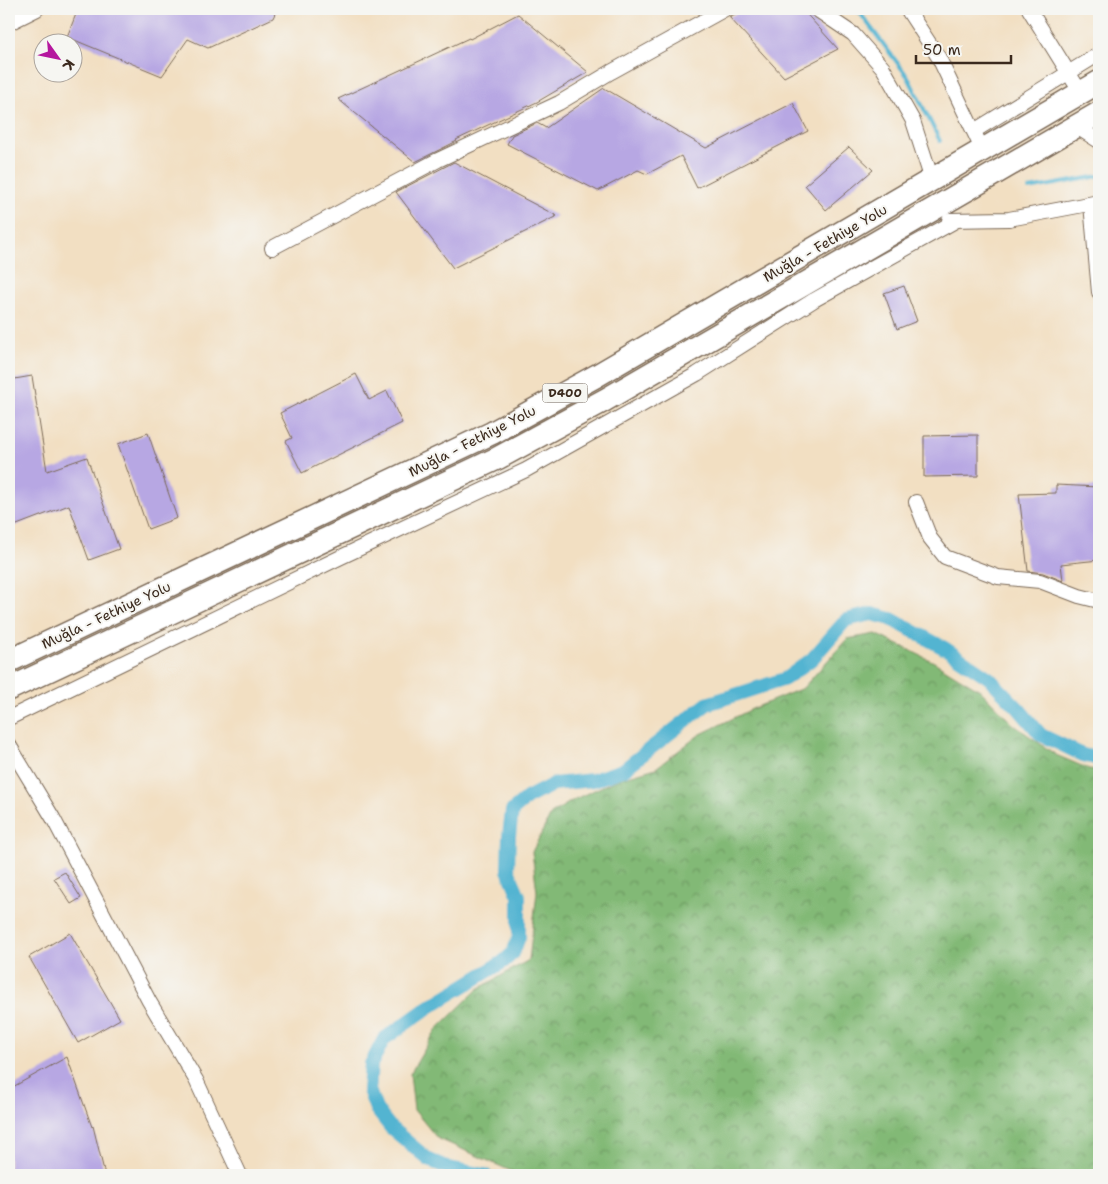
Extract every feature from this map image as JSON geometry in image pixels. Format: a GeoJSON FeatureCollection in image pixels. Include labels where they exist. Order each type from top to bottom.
{"type":"FeatureCollection","features":[{"type":"Feature","properties":{"kind":"highway","name":"Muğla - Fethiye Yolu"},"geometry":{"type":"LineString","coordinates":[[9,661],[492,433],[596,376],[932,180],[978,141],[1090,88]]}},
{"type":"Feature","properties":{"kind":"highway","name":"Muğla - Fethiye Yolu"},"geometry":{"type":"LineString","coordinates":[[9,689],[498,458],[605,400],[1099,113]]}},
{"type":"Feature","properties":{"kind":"street"},"geometry":{"type":"LineString","coordinates":[[9,23],[37,9]]}},
{"type":"Feature","properties":{"kind":"street"},"geometry":{"type":"LineString","coordinates":[[272,248],[438,160],[559,103],[725,9]]}},
{"type":"Feature","properties":{"kind":"street"},"geometry":{"type":"LineString","coordinates":[[816,9],[853,34],[883,68],[914,121],[932,180]]}},
{"type":"Feature","properties":{"kind":"street"},"geometry":{"type":"LineString","coordinates":[[907,9],[939,58],[978,141],[1070,73],[1099,54]]}},
{"type":"Feature","properties":{"kind":"street"},"geometry":{"type":"LineString","coordinates":[[1029,9],[1070,73],[1090,88]]}},
{"type":"Feature","properties":{"kind":"street"},"geometry":{"type":"LineString","coordinates":[[1077,127],[1099,141]]}},
{"type":"Feature","properties":{"kind":"street"},"geometry":{"type":"LineString","coordinates":[[918,218],[957,220],[1009,219],[1095,203],[1099,292]]}},
{"type":"Feature","properties":{"kind":"street"},"geometry":{"type":"LineString","coordinates":[[9,718],[341,556],[526,470],[698,374],[814,300],[957,220]]}},
{"type":"Feature","properties":{"kind":"street"},"geometry":{"type":"LineString","coordinates":[[685,353],[698,374]]}},
{"type":"Feature","properties":{"kind":"street"},"geometry":{"type":"LineString","coordinates":[[916,502],[930,538],[945,557],[998,577],[1040,581],[1079,596],[1099,601]]}},
{"type":"Feature","properties":{"kind":"street"},"geometry":{"type":"LineString","coordinates":[[9,744],[53,818],[150,1001],[196,1080],[240,1175]]}},
{"type":"Feature","properties":{"kind":"green space"},"geometry":{"type":"Polygon","coordinates":[[[876,634],[934,662],[980,690],[1014,725],[1056,755],[1089,769],[1099,770],[1099,1175],[520,1175],[437,1138],[414,1110],[410,1074],[436,1030],[478,989],[529,960],[537,892],[532,852],[551,814],[575,799],[618,779],[656,768],[699,735],[752,709],[803,688],[847,639],[876,634]]]}},
{"type":"Feature","properties":{"kind":"building"},"geometry":{"type":"Polygon","coordinates":[[[78,9],[277,9],[273,18],[208,48],[188,39],[162,76],[82,43],[82,32],[69,32],[78,9]]]}},
{"type":"Feature","properties":{"kind":"building"},"geometry":{"type":"Polygon","coordinates":[[[745,9],[802,9],[838,49],[784,77],[729,17],[745,9]]]}},
{"type":"Feature","properties":{"kind":"building"},"geometry":{"type":"Polygon","coordinates":[[[518,14],[588,72],[537,102],[456,140],[415,162],[338,99],[470,39],[518,14]]]}},
{"type":"Feature","properties":{"kind":"building"},"geometry":{"type":"Polygon","coordinates":[[[604,88],[706,148],[793,103],[808,131],[697,188],[681,156],[647,174],[638,170],[598,191],[507,144],[512,135],[537,123],[546,128],[604,88]]]}},
{"type":"Feature","properties":{"kind":"building"},"geometry":{"type":"Polygon","coordinates":[[[849,147],[873,170],[826,210],[805,185],[849,147]]]}},
{"type":"Feature","properties":{"kind":"building"},"geometry":{"type":"Polygon","coordinates":[[[454,162],[557,216],[453,268],[396,192],[454,162]]]}},
{"type":"Feature","properties":{"kind":"building"},"geometry":{"type":"Polygon","coordinates":[[[904,286],[917,321],[897,329],[884,293],[904,286]]]}},
{"type":"Feature","properties":{"kind":"building"},"geometry":{"type":"Polygon","coordinates":[[[356,374],[369,400],[387,391],[402,423],[302,473],[286,441],[292,438],[280,413],[356,374]]]}},
{"type":"Feature","properties":{"kind":"building"},"geometry":{"type":"Polygon","coordinates":[[[32,376],[47,471],[87,457],[119,549],[89,560],[69,505],[9,528],[9,380],[32,376]]]}},
{"type":"Feature","properties":{"kind":"building"},"geometry":{"type":"Polygon","coordinates":[[[148,433],[177,518],[148,529],[118,444],[148,433]]]}},
{"type":"Feature","properties":{"kind":"building"},"geometry":{"type":"Polygon","coordinates":[[[978,435],[978,476],[924,477],[924,436],[978,435]]]}},
{"type":"Feature","properties":{"kind":"building"},"geometry":{"type":"Polygon","coordinates":[[[1056,485],[1099,487],[1099,500],[1095,500],[1099,560],[1061,564],[1063,581],[1043,573],[1028,571],[1019,494],[1056,493],[1056,485]]]}},
{"type":"Feature","properties":{"kind":"building"},"geometry":{"type":"Polygon","coordinates":[[[65,872],[81,898],[71,904],[54,878],[65,872]]]}},
{"type":"Feature","properties":{"kind":"building"},"geometry":{"type":"Polygon","coordinates":[[[70,933],[120,1019],[78,1043],[29,957],[70,933]]]}},
{"type":"Feature","properties":{"kind":"building"},"geometry":{"type":"Polygon","coordinates":[[[67,1057],[93,1126],[105,1175],[9,1175],[9,1089],[67,1057]]]}},
{"type":"Feature","properties":{"kind":"waterway"},"geometry":{"type":"LineString","coordinates":[[857,9],[908,77],[940,141]]}},
{"type":"Feature","properties":{"kind":"waterway"},"geometry":{"type":"LineString","coordinates":[[1029,189],[1099,176]]}},
{"type":"Feature","properties":{"kind":"waterway"},"geometry":{"type":"LineString","coordinates":[[485,1175],[449,1168],[429,1160],[391,1128],[376,1109],[369,1090],[371,1064],[384,1039],[429,1007],[503,962],[513,953],[519,937],[519,896],[508,870],[509,836],[512,811],[527,798],[554,784],[593,780],[623,770],[707,704],[785,679],[812,659],[846,620],[872,614],[891,619],[946,649],[989,678],[1041,735],[1083,755],[1099,759]]}}]}
